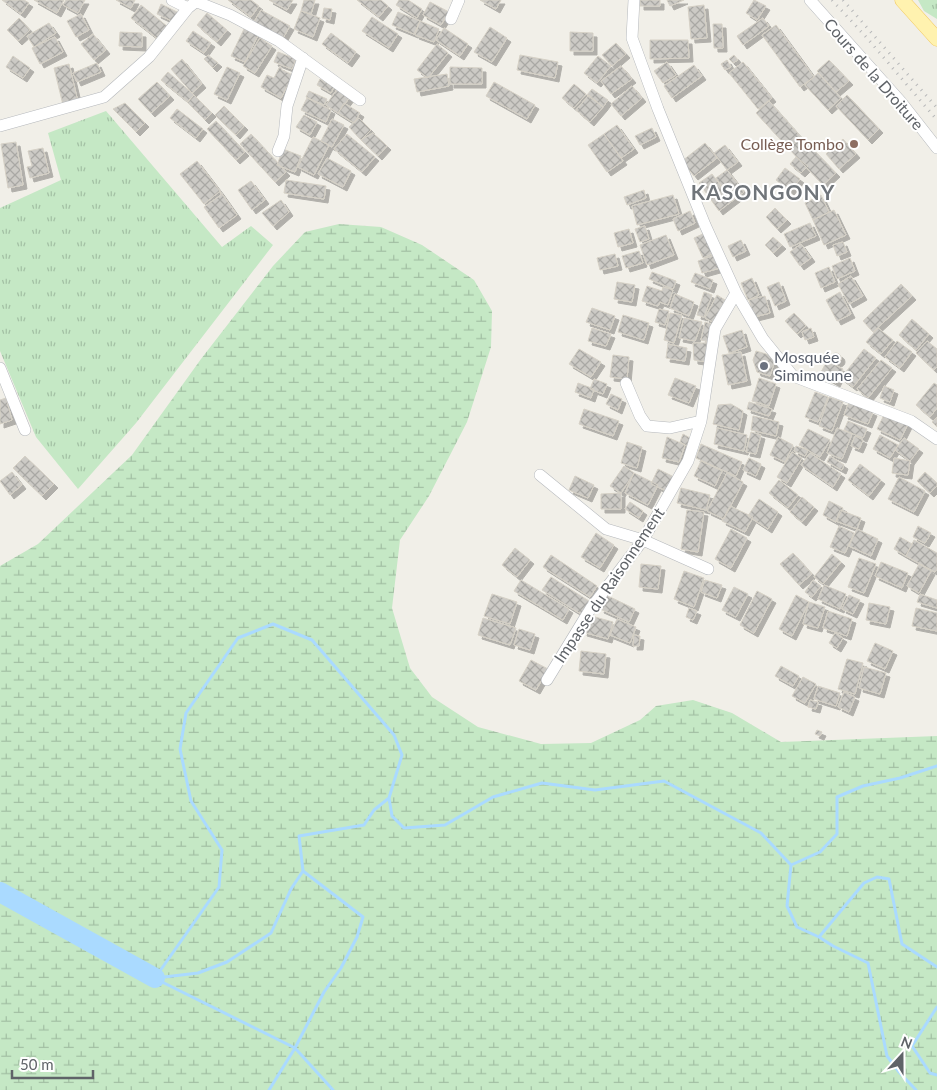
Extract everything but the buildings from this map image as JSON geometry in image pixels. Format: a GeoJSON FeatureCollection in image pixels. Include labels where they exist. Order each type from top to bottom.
{"type":"FeatureCollection","features":[{"type":"Feature","properties":{"kind":"main road"},"geometry":{"type":"LineString","coordinates":[[902,0],[937,39]]}},
{"type":"Feature","properties":{"kind":"street"},"geometry":{"type":"LineString","coordinates":[[172,0],[195,3],[230,15],[279,41],[360,100]]}},
{"type":"Feature","properties":{"kind":"street"},"geometry":{"type":"LineString","coordinates":[[451,19],[459,0]]}},
{"type":"Feature","properties":{"kind":"street"},"geometry":{"type":"LineString","coordinates":[[634,0],[632,38],[658,110],[736,293],[763,339],[793,376],[911,421],[937,439]]}},
{"type":"Feature","properties":{"kind":"street","name":"Cours de la Droiture"},"geometry":{"type":"LineString","coordinates":[[810,0],[901,102],[937,148]]}},
{"type":"Feature","properties":{"kind":"street"},"geometry":{"type":"LineString","coordinates":[[0,126],[104,97],[149,57],[195,3]]}},
{"type":"Feature","properties":{"kind":"street"},"geometry":{"type":"LineString","coordinates":[[278,151],[284,136],[287,106],[303,58]]}},
{"type":"Feature","properties":{"kind":"street","name":"Impasse du Raisonnement"},"geometry":{"type":"LineString","coordinates":[[547,680],[591,608],[643,540],[688,461],[701,421],[715,329],[736,293]]}},
{"type":"Feature","properties":{"kind":"street"},"geometry":{"type":"LineString","coordinates":[[0,368],[25,430]]}},
{"type":"Feature","properties":{"kind":"street"},"geometry":{"type":"LineString","coordinates":[[626,383],[640,416],[647,426],[670,428],[701,421]]}},
{"type":"Feature","properties":{"kind":"street"},"geometry":{"type":"LineString","coordinates":[[540,475],[606,529],[643,540],[708,569]]}},
{"type":"Feature","properties":{"kind":"green space"},"geometry":{"type":"Polygon","coordinates":[[[918,0],[937,0],[937,19],[924,11],[918,0]]]}},
{"type":"Feature","properties":{"kind":"green space"},"geometry":{"type":"Polygon","coordinates":[[[106,111],[222,247],[251,226],[273,245],[136,423],[78,489],[36,437],[0,351],[0,208],[61,180],[48,133],[106,111]]]}},
{"type":"Feature","properties":{"kind":"green space"},"geometry":{"type":"Polygon","coordinates":[[[339,224],[381,227],[422,245],[474,280],[492,311],[491,347],[467,422],[429,496],[400,540],[392,608],[410,668],[432,697],[478,727],[541,744],[591,743],[640,720],[656,706],[693,700],[732,713],[781,742],[937,736],[937,1090],[0,1090],[0,566],[38,544],[132,455],[201,359],[273,266],[305,232],[339,224]]]}},
{"type":"Feature","properties":{"kind":"waterway"},"geometry":{"type":"LineString","coordinates":[[155,978],[219,887],[222,850],[191,801],[180,749],[186,713],[238,638],[273,624],[312,640],[394,735],[402,755],[389,798],[392,816],[404,828],[445,825],[493,797],[542,783],[595,790],[664,781],[761,833],[791,865],[787,906],[797,927],[819,937],[864,883],[877,877],[889,879],[902,944],[937,967]]}},
{"type":"Feature","properties":{"kind":"waterway"},"geometry":{"type":"LineString","coordinates":[[791,865],[820,852],[837,834],[837,797],[863,786],[900,778],[937,766]]}},
{"type":"Feature","properties":{"kind":"waterway"},"geometry":{"type":"LineString","coordinates":[[156,978],[198,973],[227,962],[271,933],[291,889],[303,871],[299,836],[364,825],[374,810],[389,798]]}},
{"type":"Feature","properties":{"kind":"waterway"},"geometry":{"type":"LineString","coordinates":[[269,1090],[295,1048],[324,992],[341,968],[357,937],[363,917],[303,871]]}},
{"type":"Feature","properties":{"kind":"waterway"},"geometry":{"type":"LineString","coordinates":[[0,892],[155,978]]}},
{"type":"Feature","properties":{"kind":"waterway"},"geometry":{"type":"LineString","coordinates":[[819,937],[868,963],[887,1056],[916,1090]]}},
{"type":"Feature","properties":{"kind":"waterway"},"geometry":{"type":"LineString","coordinates":[[156,979],[295,1048],[333,1090]]}},
{"type":"Feature","properties":{"kind":"waterway"},"geometry":{"type":"LineString","coordinates":[[937,1007],[912,1046],[930,1073],[937,1075]]}},
{"type":"Feature","properties":{"kind":"railway"},"geometry":{"type":"LineString","coordinates":[[832,0],[937,120]]}},
{"type":"Feature","properties":{"kind":"railway"},"geometry":{"type":"LineString","coordinates":[[843,0],[937,108]]}},
{"type":"Feature","properties":{"kind":"place","name":"Collège Tombo"},"geometry":{"type":"Point","coordinates":[854,144]}},
{"type":"Feature","properties":{"kind":"place","name":"Mosquée Simimoune"},"geometry":{"type":"Point","coordinates":[764,366]}},
{"type":"Feature","properties":{"kind":"district","name":"KASONGONY"},"geometry":{"type":"Point","coordinates":[763,193]}}]}
